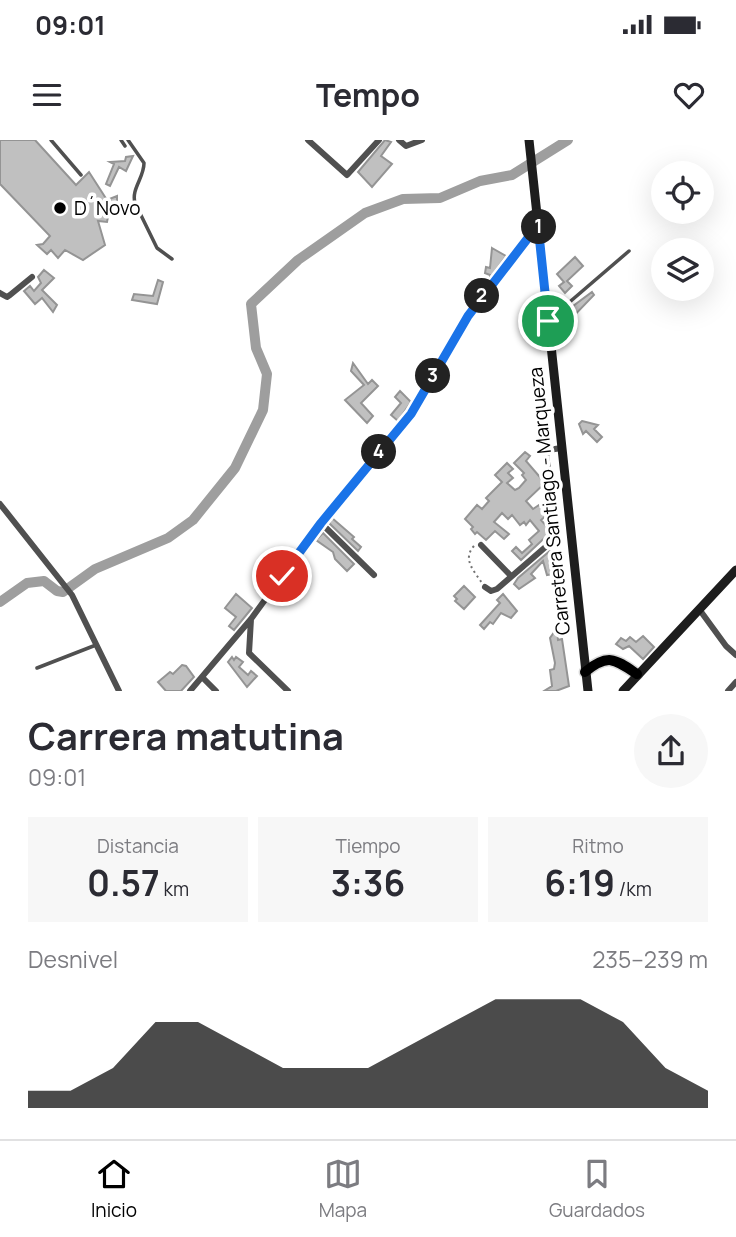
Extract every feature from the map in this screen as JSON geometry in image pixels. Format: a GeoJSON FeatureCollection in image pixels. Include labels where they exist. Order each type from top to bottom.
{"type":"FeatureCollection","features":[{"type":"Feature","properties":{"kind":"main road","name":"Carretera Santiago - Marqueza"},"geometry":{"type":"LineString","coordinates":[[529,140],[587,691]]}},
{"type":"Feature","properties":{"kind":"main road"},"geometry":{"type":"LineString","coordinates":[[623,691],[736,570]]}},
{"type":"Feature","properties":{"kind":"main road"},"geometry":{"type":"LineString","coordinates":[[585,672],[602,660],[610,659],[637,674]]}},
{"type":"Feature","properties":{"kind":"street"},"geometry":{"type":"LineString","coordinates":[[308,140],[347,175],[379,140]]}},
{"type":"Feature","properties":{"kind":"street"},"geometry":{"type":"LineString","coordinates":[[399,140],[406,146],[422,140]]}},
{"type":"Feature","properties":{"kind":"street"},"geometry":{"type":"LineString","coordinates":[[190,691],[251,619],[321,523],[411,414],[468,316],[538,225]]}},
{"type":"Feature","properties":{"kind":"street"},"geometry":{"type":"LineString","coordinates":[[0,293],[4,296],[10,295],[32,277]]}},
{"type":"Feature","properties":{"kind":"street"},"geometry":{"type":"LineString","coordinates":[[485,586],[495,590],[557,537],[546,456],[550,450],[561,448]]}},
{"type":"Feature","properties":{"kind":"street"},"geometry":{"type":"LineString","coordinates":[[0,504],[72,595],[119,691]]}},
{"type":"Feature","properties":{"kind":"street"},"geometry":{"type":"LineString","coordinates":[[321,523],[374,575]]}},
{"type":"Feature","properties":{"kind":"street"},"geometry":{"type":"LineString","coordinates":[[481,545],[512,576]]}},
{"type":"Feature","properties":{"kind":"street"},"geometry":{"type":"LineString","coordinates":[[699,609],[726,646],[736,655]]}},
{"type":"Feature","properties":{"kind":"street"},"geometry":{"type":"LineString","coordinates":[[249,653],[247,643],[251,619]]}},
{"type":"Feature","properties":{"kind":"street"},"geometry":{"type":"LineString","coordinates":[[234,640],[288,691]]}},
{"type":"Feature","properties":{"kind":"street"},"geometry":{"type":"LineString","coordinates":[[203,678],[216,691]]}},
{"type":"Feature","properties":{"kind":"street"},"geometry":{"type":"LineString","coordinates":[[728,691],[736,681]]}},
{"type":"Feature","properties":{"kind":"lane"},"geometry":{"type":"LineString","coordinates":[[51,140],[81,175]]}},
{"type":"Feature","properties":{"kind":"lane"},"geometry":{"type":"LineString","coordinates":[[121,140],[125,146]]}},
{"type":"Feature","properties":{"kind":"lane"},"geometry":{"type":"LineString","coordinates":[[128,140],[144,163],[134,196],[135,203],[157,248],[172,259]]}},
{"type":"Feature","properties":{"kind":"lane"},"geometry":{"type":"LineString","coordinates":[[548,321],[629,251]]}},
{"type":"Feature","properties":{"kind":"lane"},"geometry":{"type":"LineString","coordinates":[[557,537],[559,562]]}},
{"type":"Feature","properties":{"kind":"lane"},"geometry":{"type":"LineString","coordinates":[[37,668],[96,645]]}},
{"type":"Feature","properties":{"kind":"path"},"geometry":{"type":"LineString","coordinates":[[481,545],[470,550],[468,559],[470,567],[485,586]]}},
{"type":"Feature","properties":{"kind":"building","name":"D´Novo"},"geometry":{"type":"Polygon","coordinates":[[[0,140],[35,140],[76,185],[89,172],[107,200],[117,196],[117,206],[110,207],[107,222],[98,221],[105,245],[83,260],[65,250],[58,258],[51,250],[47,254],[37,245],[43,244],[50,236],[0,184],[0,140]]]}},
{"type":"Feature","properties":{"kind":"building"},"geometry":{"type":"Polygon","coordinates":[[[385,140],[391,142],[381,156],[392,164],[372,187],[358,172],[385,140]]]}},
{"type":"Feature","properties":{"kind":"building"},"geometry":{"type":"Polygon","coordinates":[[[133,156],[126,171],[119,167],[110,186],[106,184],[114,164],[110,162],[125,161],[126,157],[133,156]]]}},
{"type":"Feature","properties":{"kind":"building"},"geometry":{"type":"Polygon","coordinates":[[[492,248],[506,256],[490,278],[490,275],[485,273],[486,267],[490,268],[492,248]]]}},
{"type":"Feature","properties":{"kind":"building"},"geometry":{"type":"Polygon","coordinates":[[[575,257],[583,266],[567,281],[572,286],[565,293],[559,286],[564,282],[557,274],[575,257]]]}},
{"type":"Feature","properties":{"kind":"building"},"geometry":{"type":"Polygon","coordinates":[[[44,270],[54,278],[42,290],[57,305],[53,312],[42,298],[35,304],[24,291],[30,286],[34,291],[41,283],[38,277],[44,270]]]}},
{"type":"Feature","properties":{"kind":"building"},"geometry":{"type":"Polygon","coordinates":[[[158,280],[163,282],[157,304],[132,300],[134,294],[153,296],[158,280]]]}},
{"type":"Feature","properties":{"kind":"building"},"geometry":{"type":"Polygon","coordinates":[[[592,292],[594,295],[567,323],[561,315],[592,292]]]}},
{"type":"Feature","properties":{"kind":"building"},"geometry":{"type":"Polygon","coordinates":[[[353,363],[368,384],[372,380],[378,386],[361,403],[373,416],[367,423],[345,400],[364,385],[351,371],[353,363]]]}},
{"type":"Feature","properties":{"kind":"building"},"geometry":{"type":"Polygon","coordinates":[[[400,391],[411,402],[398,421],[391,415],[401,403],[395,397],[400,391]]]}},
{"type":"Feature","properties":{"kind":"building"},"geometry":{"type":"Polygon","coordinates":[[[582,421],[598,425],[594,429],[602,437],[597,442],[586,431],[583,434],[579,424],[582,421]]]}},
{"type":"Feature","properties":{"kind":"building"},"geometry":{"type":"Polygon","coordinates":[[[525,452],[530,456],[526,461],[545,483],[526,501],[533,509],[539,505],[541,507],[547,515],[541,520],[548,528],[551,526],[552,531],[521,560],[512,551],[516,547],[522,553],[532,544],[529,540],[539,531],[530,520],[526,525],[524,522],[520,525],[512,515],[508,519],[502,513],[494,522],[509,534],[504,539],[495,531],[486,540],[477,532],[475,534],[471,529],[473,527],[465,519],[477,505],[482,509],[489,501],[486,498],[502,482],[495,475],[507,463],[513,469],[508,473],[513,478],[507,483],[515,490],[519,488],[526,480],[522,475],[524,473],[514,463],[525,452]]]}},
{"type":"Feature","properties":{"kind":"building"},"geometry":{"type":"Polygon","coordinates":[[[332,518],[354,537],[352,539],[361,547],[358,551],[329,523],[332,518]]]}},
{"type":"Feature","properties":{"kind":"building"},"geometry":{"type":"Polygon","coordinates":[[[323,533],[354,564],[347,571],[335,559],[333,552],[316,540],[323,533]]]}},
{"type":"Feature","properties":{"kind":"building"},"geometry":{"type":"Polygon","coordinates":[[[552,549],[553,574],[547,575],[543,561],[531,574],[535,578],[519,589],[514,584],[518,578],[552,549]]]}},
{"type":"Feature","properties":{"kind":"building"},"geometry":{"type":"Polygon","coordinates":[[[464,586],[475,597],[464,609],[455,601],[457,599],[454,596],[464,586]]]}},
{"type":"Feature","properties":{"kind":"building"},"geometry":{"type":"Polygon","coordinates":[[[236,594],[252,608],[234,630],[229,626],[236,617],[225,608],[236,594]]]}},
{"type":"Feature","properties":{"kind":"building"},"geometry":{"type":"Polygon","coordinates":[[[503,594],[517,611],[511,618],[501,613],[493,624],[490,622],[484,629],[480,625],[500,603],[497,600],[503,594]]]}},
{"type":"Feature","properties":{"kind":"building"},"geometry":{"type":"Polygon","coordinates":[[[557,628],[558,640],[562,639],[569,686],[556,691],[544,691],[552,686],[550,670],[554,669],[555,663],[550,638],[557,628]]]}},
{"type":"Feature","properties":{"kind":"building"},"geometry":{"type":"Polygon","coordinates":[[[643,636],[654,647],[643,659],[629,646],[623,649],[616,644],[621,638],[626,641],[630,637],[636,642],[643,636]]]}},
{"type":"Feature","properties":{"kind":"building"},"geometry":{"type":"Polygon","coordinates":[[[232,657],[243,662],[239,667],[248,675],[251,671],[257,676],[247,687],[228,662],[232,657]]]}},
{"type":"Feature","properties":{"kind":"building"},"geometry":{"type":"Polygon","coordinates":[[[182,665],[186,666],[194,677],[181,691],[166,691],[158,682],[170,672],[173,674],[182,665]]]}},
{"type":"Feature","properties":{"kind":"waterway"},"geometry":{"type":"LineString","coordinates":[[0,602],[27,583],[44,581],[57,591],[63,592],[95,569],[168,538],[193,520],[235,468],[263,410],[267,374],[256,348],[251,304],[298,260],[365,213],[403,199],[440,198],[480,181],[512,175],[568,140]]}},
{"type":"Feature","properties":{"kind":"place","name":"D´Novo"},"geometry":{"type":"Point","coordinates":[60,208]}},
{"type":"Feature","properties":{"kind":"route"},"geometry":{"type":"LineString","coordinates":[[282,576],[321,523],[411,414],[468,316],[538,225],[548,321]]}}]}
